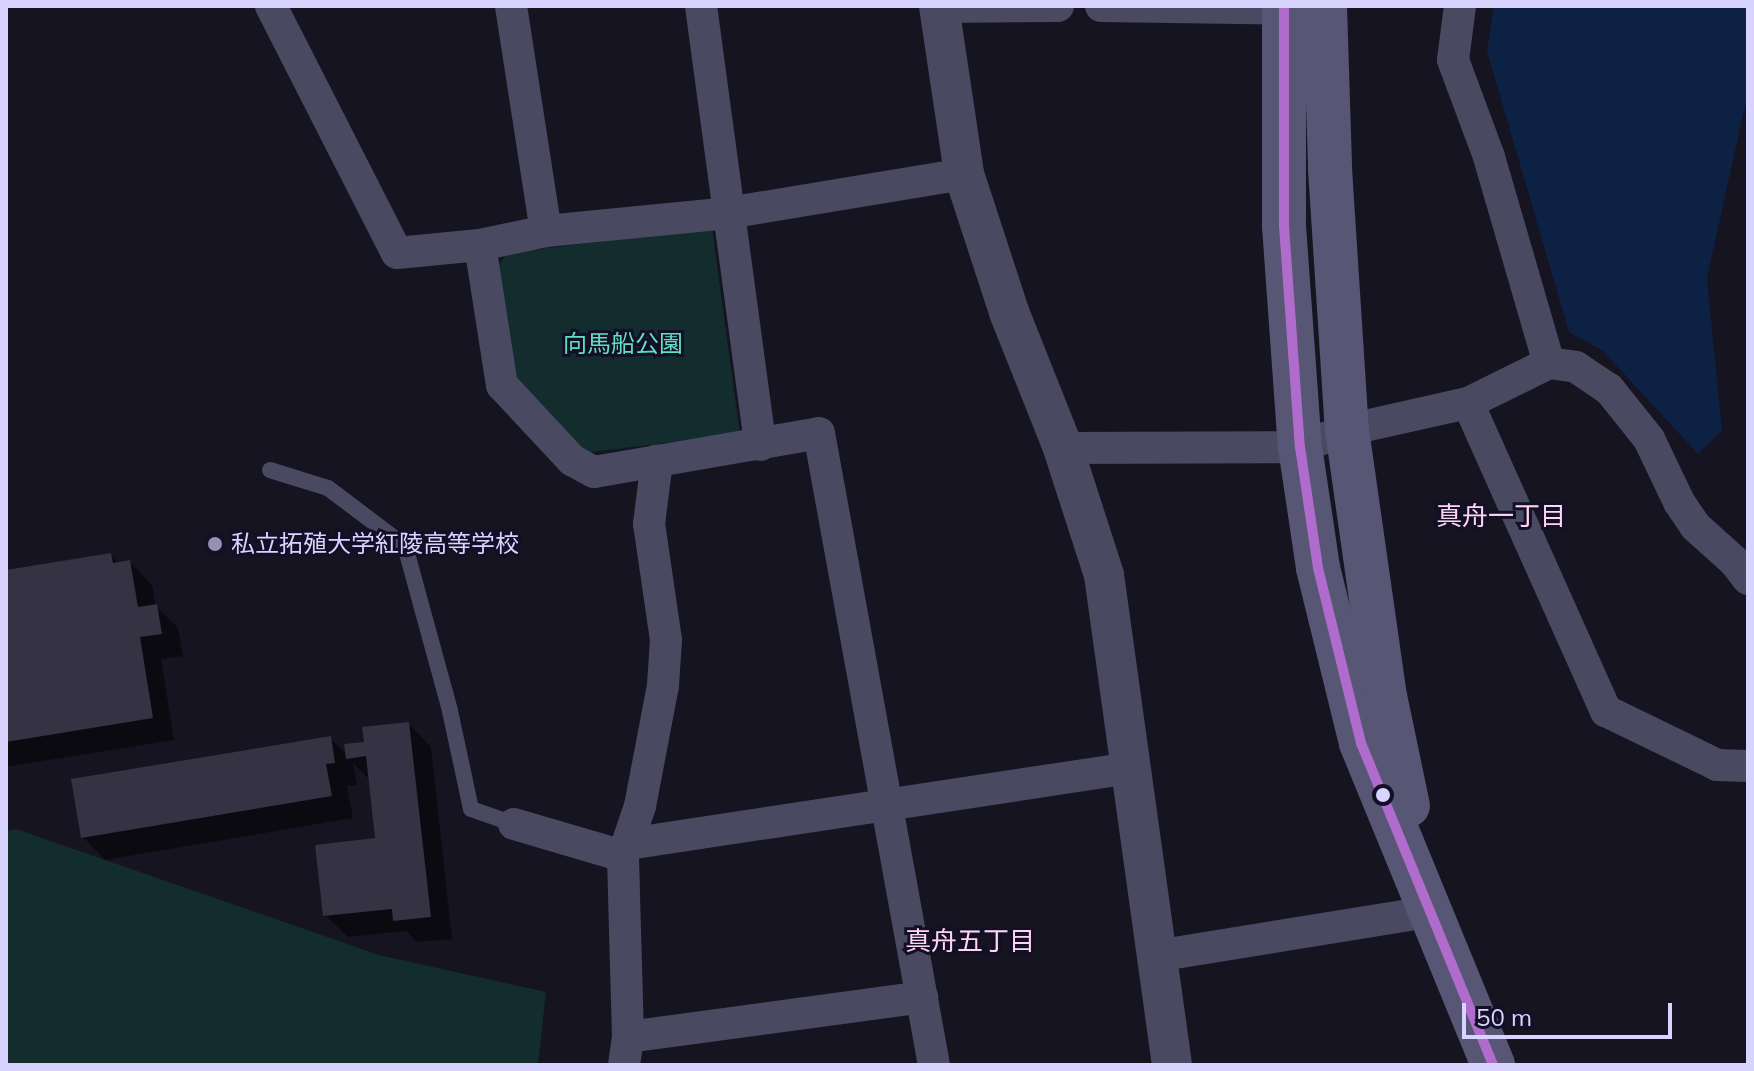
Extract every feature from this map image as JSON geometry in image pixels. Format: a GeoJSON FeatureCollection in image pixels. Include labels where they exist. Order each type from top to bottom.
{"type":"FeatureCollection","features":[{"type":"Feature","properties":{"kind":"main road"},"geometry":{"type":"LineString","coordinates":[[1305,7],[1330,169],[1347,430],[1385,696],[1429,912]]}},
{"type":"Feature","properties":{"kind":"main road"},"geometry":{"type":"LineString","coordinates":[[1305,7],[1284,226],[1300,447],[1318,568],[1361,743],[1493,1065]]}},
{"type":"Feature","properties":{"kind":"street"},"geometry":{"type":"LineString","coordinates":[[271,6],[397,253],[480,245],[546,231],[728,213],[964,174]]}},
{"type":"Feature","properties":{"kind":"street"},"geometry":{"type":"LineString","coordinates":[[511,6],[546,231]]}},
{"type":"Feature","properties":{"kind":"street"},"geometry":{"type":"LineString","coordinates":[[701,6],[760,445]]}},
{"type":"Feature","properties":{"kind":"street"},"geometry":{"type":"LineString","coordinates":[[1058,6],[939,7],[964,174],[1009,312],[1063,448],[1104,575],[1172,1065]]}},
{"type":"Feature","properties":{"kind":"street"},"geometry":{"type":"LineString","coordinates":[[1101,6],[1305,7]]}},
{"type":"Feature","properties":{"kind":"street"},"geometry":{"type":"LineString","coordinates":[[1460,6],[1453,60],[1489,157],[1549,363]]}},
{"type":"Feature","properties":{"kind":"street"},"geometry":{"type":"LineString","coordinates":[[480,245],[502,385],[572,460],[594,472],[819,433],[934,1065]]}},
{"type":"Feature","properties":{"kind":"street"},"geometry":{"type":"LineString","coordinates":[[1063,448],[1300,447],[1347,430],[1468,403],[1549,363],[1576,367],[1609,389],[1649,439],[1679,502],[1695,526],[1734,561],[1748,579]]}},
{"type":"Feature","properties":{"kind":"street"},"geometry":{"type":"LineString","coordinates":[[1468,403],[1606,711],[1717,765],[1748,766]]}},
{"type":"Feature","properties":{"kind":"street"},"geometry":{"type":"LineString","coordinates":[[657,461],[649,524],[666,640],[663,685],[640,806],[626,850],[626,1051],[922,997]]}},
{"type":"Feature","properties":{"kind":"street"},"geometry":{"type":"LineString","coordinates":[[514,824],[626,850],[887,805],[1130,768]]}},
{"type":"Feature","properties":{"kind":"street"},"geometry":{"type":"LineString","coordinates":[[1156,956],[1429,912]]}},
{"type":"Feature","properties":{"kind":"lane"},"geometry":{"type":"LineString","coordinates":[[270,470],[328,488],[405,546],[450,711],[471,809],[514,824]]}},
{"type":"Feature","properties":{"kind":"green space","name":"向馬船公園"},"geometry":{"type":"Polygon","coordinates":[[[712,228],[740,434],[583,453],[518,383],[498,266],[507,253],[712,228]]]}},
{"type":"Feature","properties":{"kind":"green space"},"geometry":{"type":"Polygon","coordinates":[[[16,829],[379,955],[546,992],[538,1065],[6,1065],[6,831],[16,829]]]}},
{"type":"Feature","properties":{"kind":"water"},"geometry":{"type":"Polygon","coordinates":[[[1494,6],[1748,6],[1748,92],[1707,278],[1722,430],[1698,454],[1603,351],[1569,332],[1487,51],[1494,6]]]}},
{"type":"Feature","properties":{"kind":"building"},"geometry":{"type":"Polygon","coordinates":[[[111,553],[113,563],[130,560],[138,607],[157,604],[162,634],[140,637],[153,718],[6,742],[6,570],[111,553]]]}},
{"type":"Feature","properties":{"kind":"building"},"geometry":{"type":"Polygon","coordinates":[[[409,722],[431,917],[393,921],[392,909],[323,916],[315,845],[375,838],[366,756],[346,759],[344,744],[364,742],[362,727],[409,722]]]}},
{"type":"Feature","properties":{"kind":"building"},"geometry":{"type":"Polygon","coordinates":[[[331,736],[335,763],[326,764],[332,796],[81,838],[71,779],[331,736]]]}},
{"type":"Feature","properties":{"kind":"transit line","name":"50"},"geometry":{"type":"LineString","coordinates":[[1284,6],[1284,226],[1300,447],[1318,568],[1361,743],[1493,1065]]}},
{"type":"Feature","properties":{"kind":"place","name":"私立拓殖大学紅陵高等学校"},"geometry":{"type":"Point","coordinates":[215,544]}},
{"type":"Feature","properties":{"kind":"district","name":"真舟一丁目"},"geometry":{"type":"Point","coordinates":[1501,516]}},
{"type":"Feature","properties":{"kind":"district","name":"真舟五丁目"},"geometry":{"type":"Point","coordinates":[970,941]}}]}
